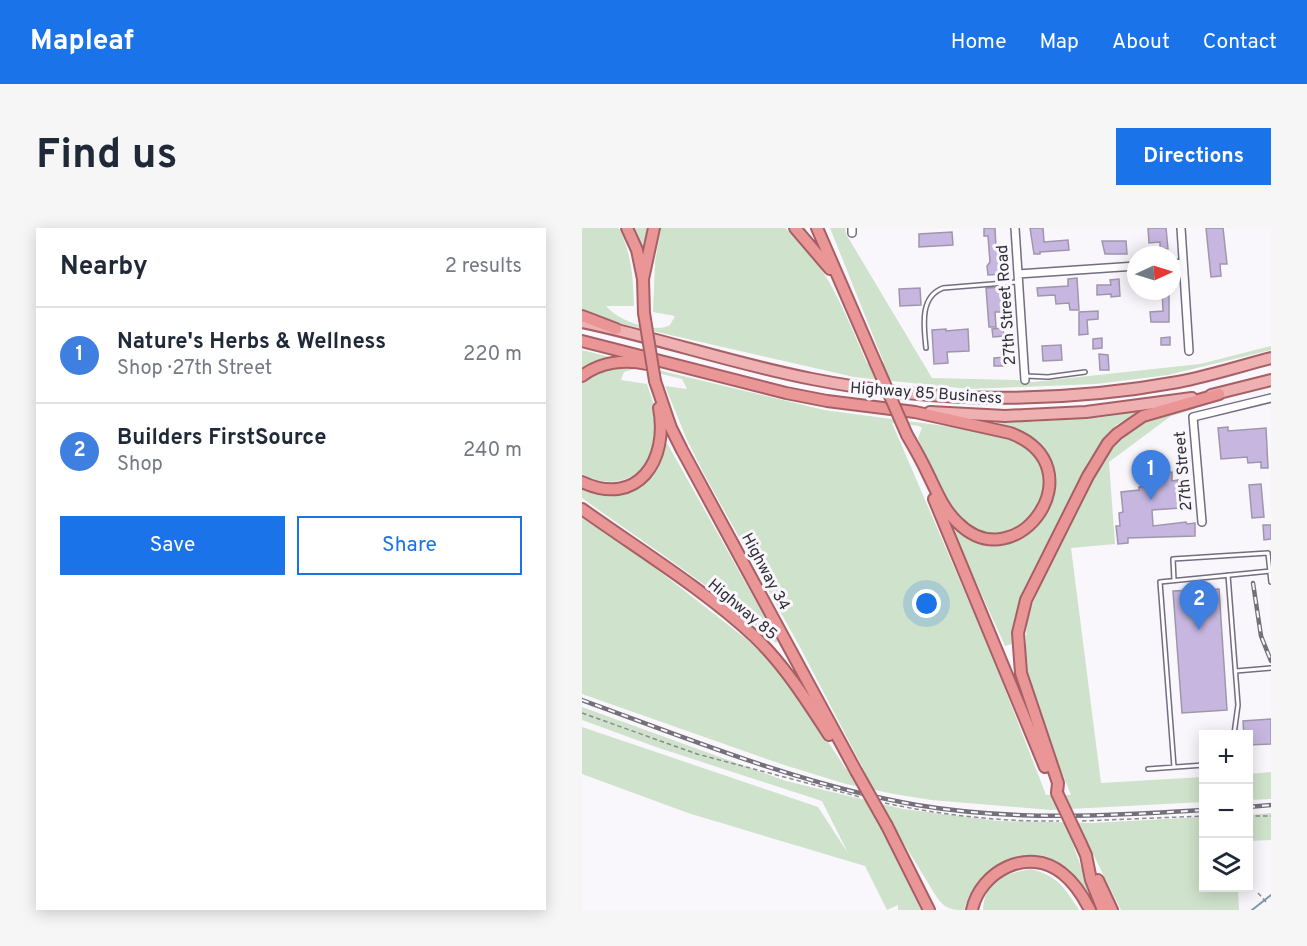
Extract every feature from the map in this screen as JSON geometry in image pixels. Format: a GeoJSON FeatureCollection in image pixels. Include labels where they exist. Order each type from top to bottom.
{"type":"FeatureCollection","features":[{"type":"Feature","properties":{"kind":"highway"},"geometry":{"type":"LineString","coordinates":[[627,228],[637,250],[640,272],[644,279]]}},
{"type":"Feature","properties":{"kind":"highway","name":"Highway 34"},"geometry":{"type":"LineString","coordinates":[[654,228],[644,279],[644,313],[655,381],[671,428],[887,826],[929,910]]}},
{"type":"Feature","properties":{"kind":"highway"},"geometry":{"type":"LineString","coordinates":[[795,228],[838,278]]}},
{"type":"Feature","properties":{"kind":"highway"},"geometry":{"type":"LineString","coordinates":[[817,228],[907,435],[1057,793],[1112,910]]}},
{"type":"Feature","properties":{"kind":"highway"},"geometry":{"type":"LineString","coordinates":[[582,316],[616,329]]}},
{"type":"Feature","properties":{"kind":"highway","name":"Highway 85 Business"},"geometry":{"type":"LineString","coordinates":[[582,341],[827,401],[915,412]]}},
{"type":"Feature","properties":{"kind":"highway"},"geometry":{"type":"LineString","coordinates":[[582,376],[599,367],[623,362],[640,363],[706,378],[736,380]]}},
{"type":"Feature","properties":{"kind":"highway"},"geometry":{"type":"LineString","coordinates":[[582,482],[598,488],[612,489],[623,487],[647,474],[655,461],[661,442],[662,421],[655,381]]}},
{"type":"Feature","properties":{"kind":"highway"},"geometry":{"type":"LineString","coordinates":[[1057,793],[1058,783],[1021,673],[1018,633],[1026,600],[1088,476],[1116,434],[1143,417],[1219,394]]}},
{"type":"Feature","properties":{"kind":"highway"},"geometry":{"type":"LineString","coordinates":[[907,435],[944,506],[958,523],[969,531],[987,538],[1004,538],[1022,531],[1035,521],[1042,511],[1048,497],[1048,473],[1041,455],[1024,439],[991,428],[915,412]]}},
{"type":"Feature","properties":{"kind":"highway","name":"Highway 85"},"geometry":{"type":"LineString","coordinates":[[582,509],[702,595],[755,637],[782,666],[837,747],[854,767]]}},
{"type":"Feature","properties":{"kind":"highway"},"geometry":{"type":"LineString","coordinates":[[1086,855],[1091,880],[1103,910]]}},
{"type":"Feature","properties":{"kind":"highway"},"geometry":{"type":"LineString","coordinates":[[972,910],[980,889],[995,873],[1004,868],[1027,862],[1044,864],[1062,872],[1081,892],[1090,910]]}},
{"type":"Feature","properties":{"kind":"main road"},"geometry":{"type":"LineString","coordinates":[[582,322],[616,329]]}},
{"type":"Feature","properties":{"kind":"main road","name":"Highway 85 Business"},"geometry":{"type":"LineString","coordinates":[[616,329],[693,350],[839,384],[980,398],[1070,395],[1128,390],[1181,381],[1271,358]]}},
{"type":"Feature","properties":{"kind":"main road","name":"Highway 85 Business"},"geometry":{"type":"LineString","coordinates":[[915,412],[1005,416],[1086,412],[1219,394],[1271,380]]}},
{"type":"Feature","properties":{"kind":"street","name":"27th Street Road"},"geometry":{"type":"LineString","coordinates":[[1015,228],[1025,378]]}},
{"type":"Feature","properties":{"kind":"street"},"geometry":{"type":"LineString","coordinates":[[1181,228],[1189,351]]}},
{"type":"Feature","properties":{"kind":"street"},"geometry":{"type":"LineString","coordinates":[[1018,278],[1127,267]]}},
{"type":"Feature","properties":{"kind":"street","name":"27th Street"},"geometry":{"type":"LineString","coordinates":[[1202,522],[1193,417],[1271,398]]}},
{"type":"Feature","properties":{"kind":"lane"},"geometry":{"type":"LineString","coordinates":[[926,348],[924,314],[930,296],[935,291],[1018,278]]}},
{"type":"Feature","properties":{"kind":"lane"},"geometry":{"type":"LineString","coordinates":[[1025,378],[1085,372]]}},
{"type":"Feature","properties":{"kind":"lane"},"geometry":{"type":"LineString","coordinates":[[1174,580],[1173,559],[1268,553],[1271,582]]}},
{"type":"Feature","properties":{"kind":"lane"},"geometry":{"type":"LineString","coordinates":[[1174,767],[1160,582],[1270,571]]}},
{"type":"Feature","properties":{"kind":"lane"},"geometry":{"type":"LineString","coordinates":[[1228,575],[1238,705],[1235,730]]}},
{"type":"Feature","properties":{"kind":"lane"},"geometry":{"type":"LineString","coordinates":[[1236,671],[1271,668]]}},
{"type":"Feature","properties":{"kind":"lane"},"geometry":{"type":"LineString","coordinates":[[1148,769],[1199,765]]}},
{"type":"Feature","properties":{"kind":"path"},"geometry":{"type":"LineString","coordinates":[[582,713],[697,754],[864,799]]}},
{"type":"Feature","properties":{"kind":"path"},"geometry":{"type":"LineString","coordinates":[[876,801],[911,809],[999,820],[1065,821]]}},
{"type":"Feature","properties":{"kind":"path"},"geometry":{"type":"LineString","coordinates":[[1075,821],[1199,816]]}},
{"type":"Feature","properties":{"kind":"path"},"geometry":{"type":"LineString","coordinates":[[1253,816],[1271,816]]}},
{"type":"Feature","properties":{"kind":"path"},"geometry":{"type":"LineString","coordinates":[[1258,893],[1268,904]]}},
{"type":"Feature","properties":{"kind":"green space"},"geometry":{"type":"Polygon","coordinates":[[[582,228],[618,228],[620,230],[631,267],[634,306],[606,306],[627,321],[655,328],[670,325],[675,316],[653,312],[655,262],[661,228],[785,228],[813,257],[824,273],[867,363],[884,363],[830,228],[845,228],[846,234],[932,378],[1033,382],[1200,364],[1271,346],[1271,350],[1168,375],[1096,384],[969,389],[854,377],[609,321],[582,311],[582,228]]]}},
{"type":"Feature","properties":{"kind":"green space"},"geometry":{"type":"Polygon","coordinates":[[[635,228],[647,228],[643,251],[635,228]]]}},
{"type":"Feature","properties":{"kind":"green space"},"geometry":{"type":"Polygon","coordinates":[[[582,350],[614,358],[596,361],[582,370],[582,350]]]}},
{"type":"Feature","properties":{"kind":"green space"},"geometry":{"type":"Polygon","coordinates":[[[637,365],[824,410],[990,432],[1013,439],[1027,448],[1042,471],[1043,494],[1039,504],[1032,514],[1013,528],[996,533],[981,533],[958,518],[944,500],[918,438],[922,428],[892,423],[993,658],[1046,795],[1071,795],[1051,746],[1025,668],[1027,616],[1104,459],[1121,435],[1136,424],[1194,407],[1195,409],[1171,416],[1109,462],[1115,544],[1071,548],[1101,783],[1199,777],[1199,802],[1051,810],[931,800],[894,794],[846,784],[781,764],[582,694],[582,516],[636,553],[759,649],[796,693],[846,769],[865,772],[687,440],[665,386],[687,389],[682,379],[637,368],[624,372],[621,380],[647,384],[657,419],[659,433],[657,444],[640,470],[623,480],[603,481],[582,474],[582,380],[604,367],[637,365]]]}},
{"type":"Feature","properties":{"kind":"green space"},"geometry":{"type":"Polygon","coordinates":[[[1141,411],[1116,425],[1089,460],[1023,590],[1016,614],[1012,644],[1005,646],[953,531],[957,528],[973,541],[987,544],[1010,542],[1021,537],[1039,523],[1046,514],[1052,498],[1052,475],[1048,459],[1039,444],[1027,434],[998,423],[998,421],[1028,419],[1029,422],[1105,417],[1141,411]]]}},
{"type":"Feature","properties":{"kind":"green space"},"geometry":{"type":"Polygon","coordinates":[[[667,443],[778,641],[776,643],[706,586],[582,498],[582,486],[644,482],[659,463],[667,443]]]}},
{"type":"Feature","properties":{"kind":"green space"},"geometry":{"type":"Polygon","coordinates":[[[582,707],[786,781],[903,809],[999,821],[1092,823],[1199,817],[1199,892],[1238,892],[1239,910],[1121,910],[1088,844],[1073,845],[1093,899],[1076,877],[1061,865],[1043,860],[1022,859],[1010,861],[990,871],[974,888],[964,910],[951,909],[936,896],[895,829],[879,824],[921,910],[898,910],[898,905],[887,910],[865,866],[688,813],[582,774],[582,727],[818,807],[848,853],[822,801],[656,747],[582,720],[582,707]]]}},
{"type":"Feature","properties":{"kind":"green space"},"geometry":{"type":"Polygon","coordinates":[[[1271,772],[1271,799],[1253,800],[1253,774],[1271,772]]]}},
{"type":"Feature","properties":{"kind":"green space"},"geometry":{"type":"Polygon","coordinates":[[[1271,813],[1271,840],[1253,841],[1253,815],[1271,813]]]}},
{"type":"Feature","properties":{"kind":"green space"},"geometry":{"type":"Polygon","coordinates":[[[1031,869],[1055,879],[1079,910],[983,910],[992,885],[1005,876],[1031,869]]]}},
{"type":"Feature","properties":{"kind":"building"},"geometry":{"type":"Polygon","coordinates":[[[984,228],[995,228],[996,248],[999,253],[1000,266],[1004,266],[1004,274],[988,275],[987,266],[990,262],[988,236],[984,236],[984,228]]]}},
{"type":"Feature","properties":{"kind":"building"},"geometry":{"type":"Polygon","coordinates":[[[1030,228],[1043,228],[1044,242],[1068,240],[1069,250],[1034,254],[1030,228]]]}},
{"type":"Feature","properties":{"kind":"building"},"geometry":{"type":"Polygon","coordinates":[[[1148,228],[1166,228],[1168,246],[1160,246],[1160,242],[1149,243],[1148,228]]]}},
{"type":"Feature","properties":{"kind":"building"},"geometry":{"type":"Polygon","coordinates":[[[1206,228],[1223,228],[1227,264],[1220,264],[1221,276],[1211,277],[1206,228]]]}},
{"type":"Feature","properties":{"kind":"building"},"geometry":{"type":"Polygon","coordinates":[[[952,232],[953,245],[919,247],[919,234],[952,232]]]}},
{"type":"Feature","properties":{"kind":"building"},"geometry":{"type":"Polygon","coordinates":[[[1102,241],[1126,241],[1127,254],[1105,254],[1102,241]]]}},
{"type":"Feature","properties":{"kind":"building"},"geometry":{"type":"Polygon","coordinates":[[[1077,278],[1079,310],[1070,310],[1069,303],[1056,304],[1055,295],[1038,296],[1037,288],[1068,286],[1068,279],[1077,278]]]}},
{"type":"Feature","properties":{"kind":"building"},"geometry":{"type":"Polygon","coordinates":[[[1119,279],[1120,296],[1097,295],[1097,285],[1111,285],[1110,280],[1119,279]]]}},
{"type":"Feature","properties":{"kind":"building"},"geometry":{"type":"Polygon","coordinates":[[[1003,287],[1004,312],[995,312],[996,327],[989,327],[986,288],[1003,287]]]}},
{"type":"Feature","properties":{"kind":"building"},"geometry":{"type":"Polygon","coordinates":[[[920,288],[921,305],[900,306],[899,289],[920,288]]]}},
{"type":"Feature","properties":{"kind":"building"},"geometry":{"type":"Polygon","coordinates":[[[1162,300],[1169,300],[1169,322],[1151,322],[1150,312],[1163,311],[1162,300]]]}},
{"type":"Feature","properties":{"kind":"building"},"geometry":{"type":"Polygon","coordinates":[[[1098,311],[1098,319],[1087,320],[1088,334],[1079,335],[1079,312],[1098,311]]]}},
{"type":"Feature","properties":{"kind":"building"},"geometry":{"type":"Polygon","coordinates":[[[1003,328],[1004,336],[993,337],[992,329],[1003,328]]]}},
{"type":"Feature","properties":{"kind":"building"},"geometry":{"type":"Polygon","coordinates":[[[946,329],[946,331],[968,329],[969,351],[947,352],[948,363],[934,364],[932,330],[946,329]]]}},
{"type":"Feature","properties":{"kind":"building"},"geometry":{"type":"Polygon","coordinates":[[[1170,337],[1170,345],[1161,345],[1161,338],[1170,337]]]}},
{"type":"Feature","properties":{"kind":"building"},"geometry":{"type":"Polygon","coordinates":[[[1102,338],[1102,348],[1093,349],[1093,339],[1102,338]]]}},
{"type":"Feature","properties":{"kind":"building"},"geometry":{"type":"Polygon","coordinates":[[[1061,345],[1062,360],[1043,361],[1042,346],[1061,345]]]}},
{"type":"Feature","properties":{"kind":"building"},"geometry":{"type":"Polygon","coordinates":[[[1099,354],[1108,355],[1109,370],[1100,370],[1099,354]]]}},
{"type":"Feature","properties":{"kind":"building"},"geometry":{"type":"Polygon","coordinates":[[[1005,357],[1006,366],[994,366],[994,358],[1005,357]]]}},
{"type":"Feature","properties":{"kind":"building"},"geometry":{"type":"Polygon","coordinates":[[[1228,427],[1228,431],[1266,428],[1268,468],[1261,468],[1261,462],[1248,463],[1247,457],[1221,459],[1218,428],[1228,427]]]}},
{"type":"Feature","properties":{"kind":"building"},"geometry":{"type":"Polygon","coordinates":[[[1172,472],[1172,481],[1178,480],[1180,508],[1152,510],[1153,526],[1195,523],[1195,536],[1128,538],[1128,543],[1118,544],[1116,526],[1120,526],[1119,513],[1123,512],[1121,492],[1150,486],[1149,474],[1172,472]]]}},
{"type":"Feature","properties":{"kind":"building"},"geometry":{"type":"Polygon","coordinates":[[[1261,484],[1264,517],[1252,518],[1249,485],[1261,484]]]}},
{"type":"Feature","properties":{"kind":"building"},"geometry":{"type":"Polygon","coordinates":[[[1263,525],[1271,525],[1271,539],[1264,540],[1263,525]]]}},
{"type":"Feature","properties":{"kind":"building"},"geometry":{"type":"Polygon","coordinates":[[[1219,589],[1227,710],[1182,713],[1173,591],[1219,589]]]}},
{"type":"Feature","properties":{"kind":"building"},"geometry":{"type":"Polygon","coordinates":[[[1271,719],[1271,744],[1253,745],[1253,730],[1244,730],[1243,721],[1271,719]]]}},
{"type":"Feature","properties":{"kind":"waterway"},"geometry":{"type":"LineString","coordinates":[[1252,910],[1271,895]]}},
{"type":"Feature","properties":{"kind":"railway"},"geometry":{"type":"LineString","coordinates":[[1253,583],[1261,636],[1271,661]]}},
{"type":"Feature","properties":{"kind":"railway"},"geometry":{"type":"LineString","coordinates":[[582,700],[789,774],[917,805],[988,813],[1060,816],[1199,810]]}},
{"type":"Feature","properties":{"kind":"railway"},"geometry":{"type":"LineString","coordinates":[[1253,807],[1271,805]]}},
{"type":"Feature","properties":{"kind":"place","name":"Nature's Herbs & Wellness"},"geometry":{"type":"Point","coordinates":[1151,500]}},
{"type":"Feature","properties":{"kind":"place","name":"Builders FirstSource"},"geometry":{"type":"Point","coordinates":[1199,630]}}]}
